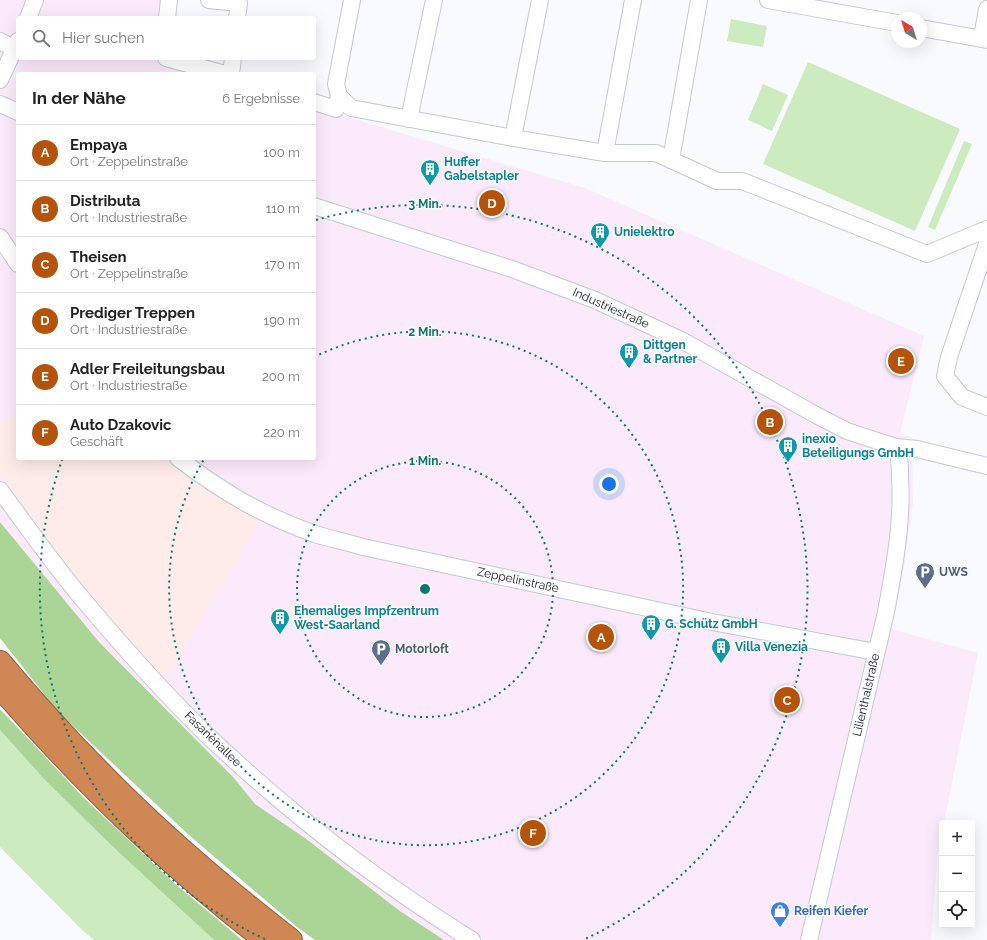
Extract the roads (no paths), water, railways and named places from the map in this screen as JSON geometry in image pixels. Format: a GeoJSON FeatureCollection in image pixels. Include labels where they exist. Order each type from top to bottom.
{"type":"FeatureCollection","features":[{"type":"Feature","properties":{"kind":"highway"},"geometry":{"type":"LineString","coordinates":[[0,662],[42,710],[100,772],[143,814],[221,884],[292,940]]}},
{"type":"Feature","properties":{"kind":"highway"},"geometry":{"type":"LineString","coordinates":[[0,687],[30,722],[88,784],[132,827],[208,894],[265,940]]}},
{"type":"Feature","properties":{"kind":"street"},"geometry":{"type":"LineString","coordinates":[[29,16],[35,0]]}},
{"type":"Feature","properties":{"kind":"street"},"geometry":{"type":"LineString","coordinates":[[167,16],[169,0]]}},
{"type":"Feature","properties":{"kind":"street"},"geometry":{"type":"LineString","coordinates":[[209,0],[239,3],[237,16]]}},
{"type":"Feature","properties":{"kind":"street"},"geometry":{"type":"LineString","coordinates":[[316,103],[336,108],[339,96],[336,84],[352,0]]}},
{"type":"Feature","properties":{"kind":"street"},"geometry":{"type":"LineString","coordinates":[[409,119],[434,0]]}},
{"type":"Feature","properties":{"kind":"street"},"geometry":{"type":"LineString","coordinates":[[512,138],[540,0]]}},
{"type":"Feature","properties":{"kind":"street"},"geometry":{"type":"LineString","coordinates":[[606,153],[633,0]]}},
{"type":"Feature","properties":{"kind":"street"},"geometry":{"type":"LineString","coordinates":[[670,160],[699,0]]}},
{"type":"Feature","properties":{"kind":"street"},"geometry":{"type":"LineString","coordinates":[[768,0],[801,3],[891,22]]}},
{"type":"Feature","properties":{"kind":"street"},"geometry":{"type":"LineString","coordinates":[[927,29],[984,39],[987,9]]}},
{"type":"Feature","properties":{"kind":"street"},"geometry":{"type":"LineString","coordinates":[[0,42],[16,45],[0,80]]}},
{"type":"Feature","properties":{"kind":"street"},"geometry":{"type":"LineString","coordinates":[[173,60],[218,72]]}},
{"type":"Feature","properties":{"kind":"street"},"geometry":{"type":"LineString","coordinates":[[231,72],[233,60]]}},
{"type":"Feature","properties":{"kind":"street"},"geometry":{"type":"LineString","coordinates":[[339,96],[351,108],[512,138],[606,153],[656,153],[717,181],[742,180],[927,254],[987,229]]}},
{"type":"Feature","properties":{"kind":"street"},"geometry":{"type":"LineString","coordinates":[[0,104],[16,111]]}},
{"type":"Feature","properties":{"kind":"street","name":"Industriestraße"},"geometry":{"type":"LineString","coordinates":[[316,207],[512,269],[595,300],[683,341],[848,431],[896,447],[917,449],[987,466]]}},
{"type":"Feature","properties":{"kind":"street"},"geometry":{"type":"LineString","coordinates":[[0,237],[16,261]]}},
{"type":"Feature","properties":{"kind":"street"},"geometry":{"type":"LineString","coordinates":[[987,244],[949,357],[946,376],[962,397],[987,407]]}},
{"type":"Feature","properties":{"kind":"street","name":"Lilienthalstraße"},"geometry":{"type":"LineString","coordinates":[[809,940],[876,652],[892,614],[901,490],[899,459],[896,447]]}},
{"type":"Feature","properties":{"kind":"street","name":"Zeppelinstraße"},"geometry":{"type":"LineString","coordinates":[[181,460],[221,489],[247,505],[316,534],[392,553],[712,622],[876,652]]}},
{"type":"Feature","properties":{"kind":"street","name":"Fasanenallee"},"geometry":{"type":"LineString","coordinates":[[0,490],[85,602],[172,699],[206,734],[264,786],[344,852],[412,901],[472,940]]}},
{"type":"Feature","properties":{"kind":"place","name":"Huffer Gabelstapler"},"geometry":{"type":"Point","coordinates":[430,186]}},
{"type":"Feature","properties":{"kind":"place","name":"Prediger Treppen"},"geometry":{"type":"Point","coordinates":[492,203]}},
{"type":"Feature","properties":{"kind":"place","name":"Unielektro"},"geometry":{"type":"Point","coordinates":[600,249]}},
{"type":"Feature","properties":{"kind":"place","name":"Adler Freileitungsbau"},"geometry":{"type":"Point","coordinates":[901,361]}},
{"type":"Feature","properties":{"kind":"place","name":"Dittgen & Partner"},"geometry":{"type":"Point","coordinates":[629,369]}},
{"type":"Feature","properties":{"kind":"place","name":"Distributa"},"geometry":{"type":"Point","coordinates":[770,422]}},
{"type":"Feature","properties":{"kind":"place","name":"inexio Beteiligungs GmbH"},"geometry":{"type":"Point","coordinates":[788,463]}},
{"type":"Feature","properties":{"kind":"place","name":"UWS"},"geometry":{"type":"Point","coordinates":[925,589]}},
{"type":"Feature","properties":{"kind":"place","name":"Ehemaliges Impfzentrum West-Saarland"},"geometry":{"type":"Point","coordinates":[280,635]}},
{"type":"Feature","properties":{"kind":"place","name":"Empaya"},"geometry":{"type":"Point","coordinates":[601,637]}},
{"type":"Feature","properties":{"kind":"place","name":"G. Schütz GmbH"},"geometry":{"type":"Point","coordinates":[651,641]}},
{"type":"Feature","properties":{"kind":"place","name":"Villa Venezia"},"geometry":{"type":"Point","coordinates":[721,664]}},
{"type":"Feature","properties":{"kind":"place","name":"Motorloft"},"geometry":{"type":"Point","coordinates":[381,666]}},
{"type":"Feature","properties":{"kind":"place","name":"Theisen"},"geometry":{"type":"Point","coordinates":[787,700]}},
{"type":"Feature","properties":{"kind":"place","name":"Auto Dzakovic"},"geometry":{"type":"Point","coordinates":[533,833]}},
{"type":"Feature","properties":{"kind":"place","name":"Reifen Kiefer"},"geometry":{"type":"Point","coordinates":[780,928]}}]}
